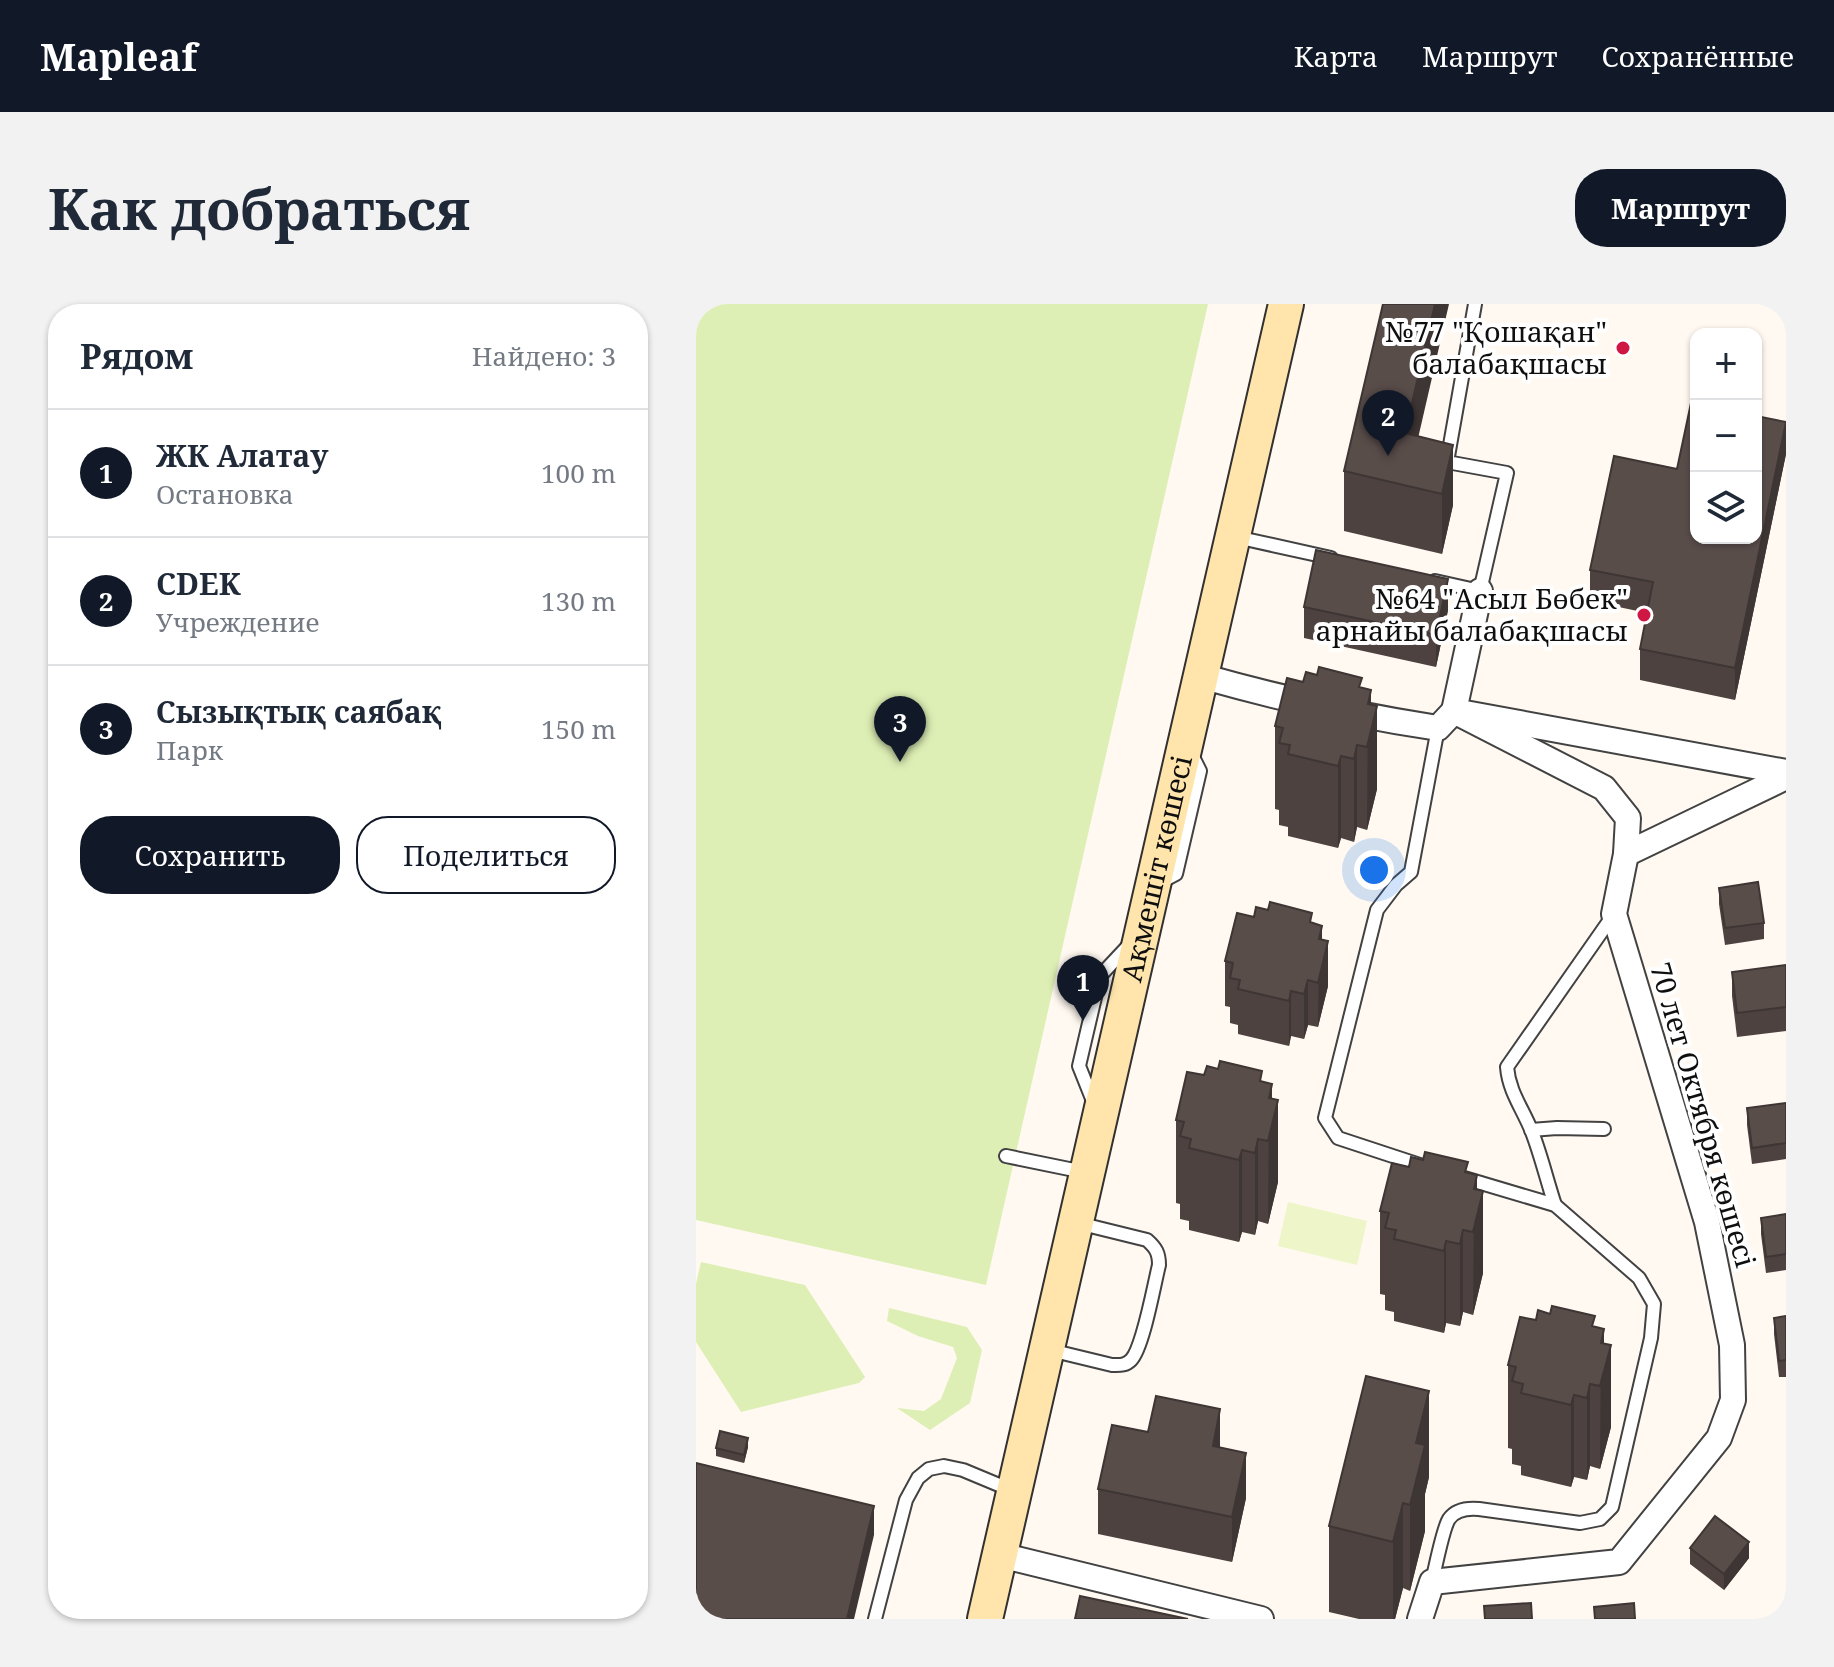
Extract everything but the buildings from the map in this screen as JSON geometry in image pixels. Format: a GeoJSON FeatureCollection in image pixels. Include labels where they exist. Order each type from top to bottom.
{"type":"FeatureCollection","features":[{"type":"Feature","properties":{"kind":"main road","name":"Ақмешіт көшесі"},"geometry":{"type":"LineString","coordinates":[[985,1619],[1286,304]]}},
{"type":"Feature","properties":{"kind":"street"},"geometry":{"type":"LineString","coordinates":[[1480,591],[1446,720],[1786,774]]}},
{"type":"Feature","properties":{"kind":"street","name":"70 лет Октября көшесі"},"geometry":{"type":"LineString","coordinates":[[1201,676],[1264,694],[1372,718],[1446,720],[1604,788],[1628,818],[1626,854],[1614,914],[1707,1222],[1732,1345],[1733,1400],[1719,1438],[1619,1562],[1432,1582]]}},
{"type":"Feature","properties":{"kind":"street"},"geometry":{"type":"LineString","coordinates":[[1626,854],[1786,774]]}},
{"type":"Feature","properties":{"kind":"street"},"geometry":{"type":"LineString","coordinates":[[1000,1555],[1261,1619]]}},
{"type":"Feature","properties":{"kind":"street"},"geometry":{"type":"LineString","coordinates":[[1420,1619],[1432,1582]]}},
{"type":"Feature","properties":{"kind":"lane"},"geometry":{"type":"LineString","coordinates":[[1418,578],[1480,591],[1507,473],[1447,462],[1475,304]]}},
{"type":"Feature","properties":{"kind":"lane"},"geometry":{"type":"LineString","coordinates":[[1233,536],[1341,560]]}},
{"type":"Feature","properties":{"kind":"lane"},"geometry":{"type":"LineString","coordinates":[[1439,1170],[1338,1138],[1325,1118],[1377,910],[1396,885],[1411,872],[1446,720]]}},
{"type":"Feature","properties":{"kind":"lane"},"geometry":{"type":"LineString","coordinates":[[1555,1205],[1531,1130],[1508,1082],[1507,1067],[1614,914]]}},
{"type":"Feature","properties":{"kind":"lane"},"geometry":{"type":"LineString","coordinates":[[1531,1130],[1604,1129]]}},
{"type":"Feature","properties":{"kind":"lane"},"geometry":{"type":"LineString","coordinates":[[1006,1156],[1087,1173]]}},
{"type":"Feature","properties":{"kind":"lane"},"geometry":{"type":"LineString","coordinates":[[1432,1582],[1448,1520],[1457,1512],[1468,1508],[1580,1523],[1600,1519],[1612,1507],[1651,1338],[1654,1304],[1639,1278],[1555,1205],[1453,1175]]}},
{"type":"Feature","properties":{"kind":"lane"},"geometry":{"type":"LineString","coordinates":[[1047,1349],[1112,1365],[1123,1366],[1132,1360],[1139,1346],[1159,1265],[1159,1254],[1147,1240],[1076,1222]]}},
{"type":"Feature","properties":{"kind":"lane"},"geometry":{"type":"LineString","coordinates":[[875,1619],[906,1500],[918,1478],[929,1469],[944,1466],[963,1470],[1014,1492]]}},
{"type":"Feature","properties":{"kind":"green space"},"geometry":{"type":"Polygon","coordinates":[[[696,304],[1208,304],[986,1285],[696,1220],[696,304]]]}},
{"type":"Feature","properties":{"kind":"green space"},"geometry":{"type":"Polygon","coordinates":[[[1288,1202],[1367,1221],[1357,1265],[1278,1246],[1288,1202]]]}},
{"type":"Feature","properties":{"kind":"green space"},"geometry":{"type":"Polygon","coordinates":[[[701,1262],[805,1285],[865,1377],[859,1383],[741,1412],[696,1342],[696,1284],[701,1262]]]}},
{"type":"Feature","properties":{"kind":"green space"},"geometry":{"type":"Polygon","coordinates":[[[889,1308],[967,1327],[982,1350],[970,1403],[930,1430],[897,1408],[924,1411],[941,1399],[957,1358],[953,1347],[918,1336],[887,1321],[889,1308]]]}},
{"type":"Feature","properties":{"kind":"place","name":"№77 \"Қошақан\" балабақшасы"},"geometry":{"type":"Point","coordinates":[1623,348]}},
{"type":"Feature","properties":{"kind":"place","name":"CDEK"},"geometry":{"type":"Point","coordinates":[1388,456]}},
{"type":"Feature","properties":{"kind":"place","name":"№64 \"Асыл Бөбек\" арнайы балабақшасы"},"geometry":{"type":"Point","coordinates":[1644,615]}},
{"type":"Feature","properties":{"kind":"place","name":"Сызықтық саябақ"},"geometry":{"type":"Point","coordinates":[900,762]}},
{"type":"Feature","properties":{"kind":"place","name":"ЖК Алатау"},"geometry":{"type":"Point","coordinates":[1083,1021]}}]}
